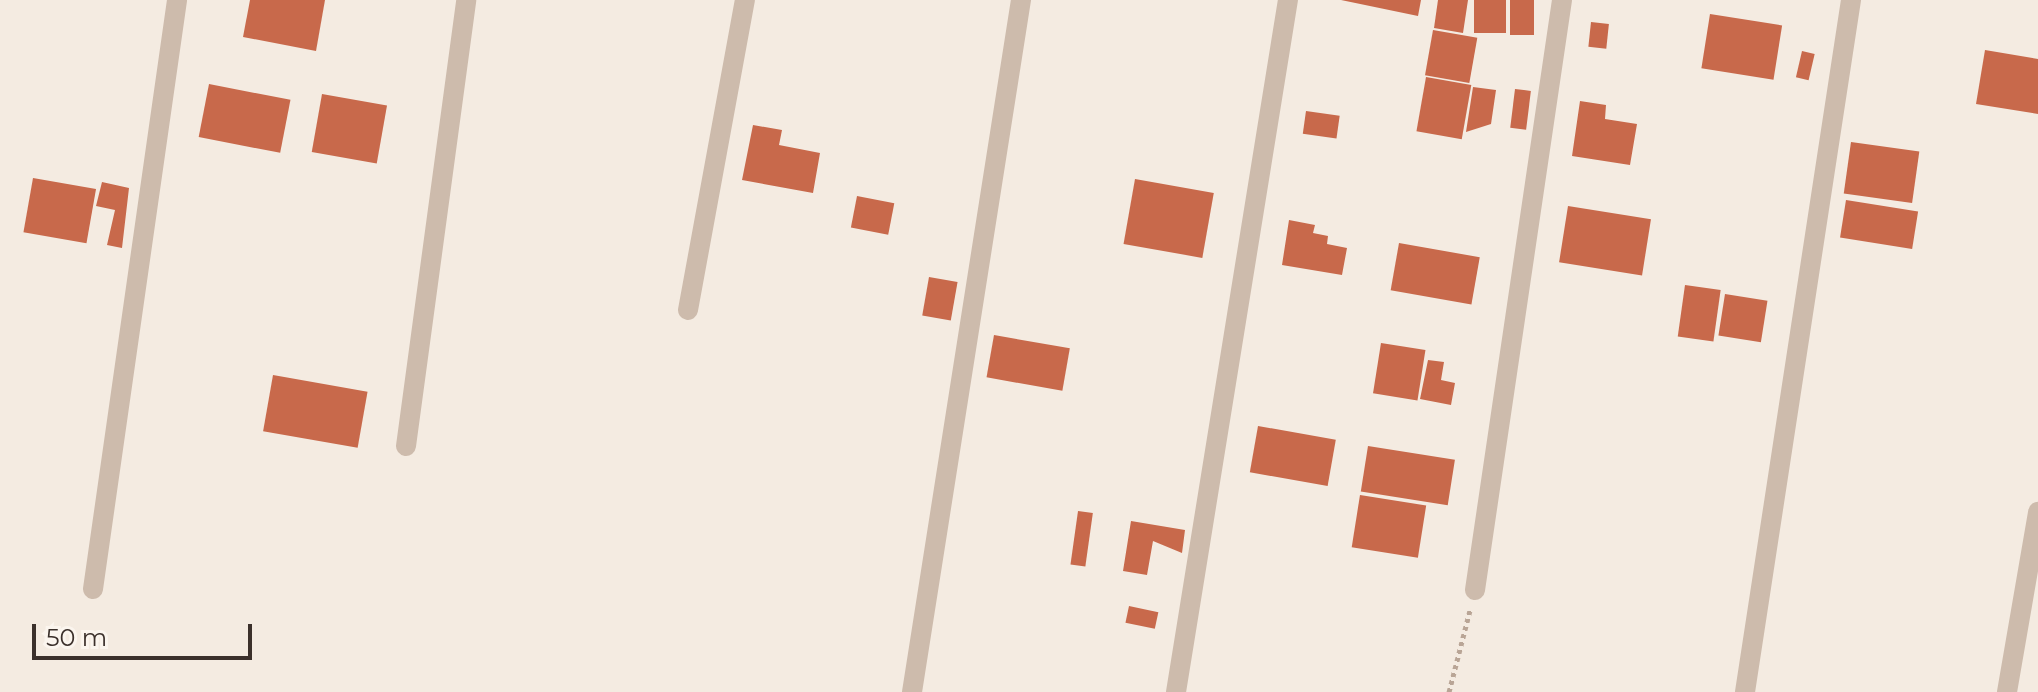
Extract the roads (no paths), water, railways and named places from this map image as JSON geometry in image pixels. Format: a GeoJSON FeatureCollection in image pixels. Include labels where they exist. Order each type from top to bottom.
{"type":"FeatureCollection","features":[{"type":"Feature","properties":{"kind":"street"},"geometry":{"type":"LineString","coordinates":[[93,589],[177,0]]}},
{"type":"Feature","properties":{"kind":"street"},"geometry":{"type":"LineString","coordinates":[[406,446],[466,0]]}},
{"type":"Feature","properties":{"kind":"street"},"geometry":{"type":"LineString","coordinates":[[688,310],[745,0]]}},
{"type":"Feature","properties":{"kind":"street"},"geometry":{"type":"LineString","coordinates":[[912,692],[1021,0]]}},
{"type":"Feature","properties":{"kind":"street"},"geometry":{"type":"LineString","coordinates":[[1176,692],[1288,0]]}},
{"type":"Feature","properties":{"kind":"street"},"geometry":{"type":"LineString","coordinates":[[1475,590],[1562,0]]}},
{"type":"Feature","properties":{"kind":"street"},"geometry":{"type":"LineString","coordinates":[[1745,692],[1851,0]]}},
{"type":"Feature","properties":{"kind":"street"},"geometry":{"type":"LineString","coordinates":[[2007,692],[2038,512]]}}]}
